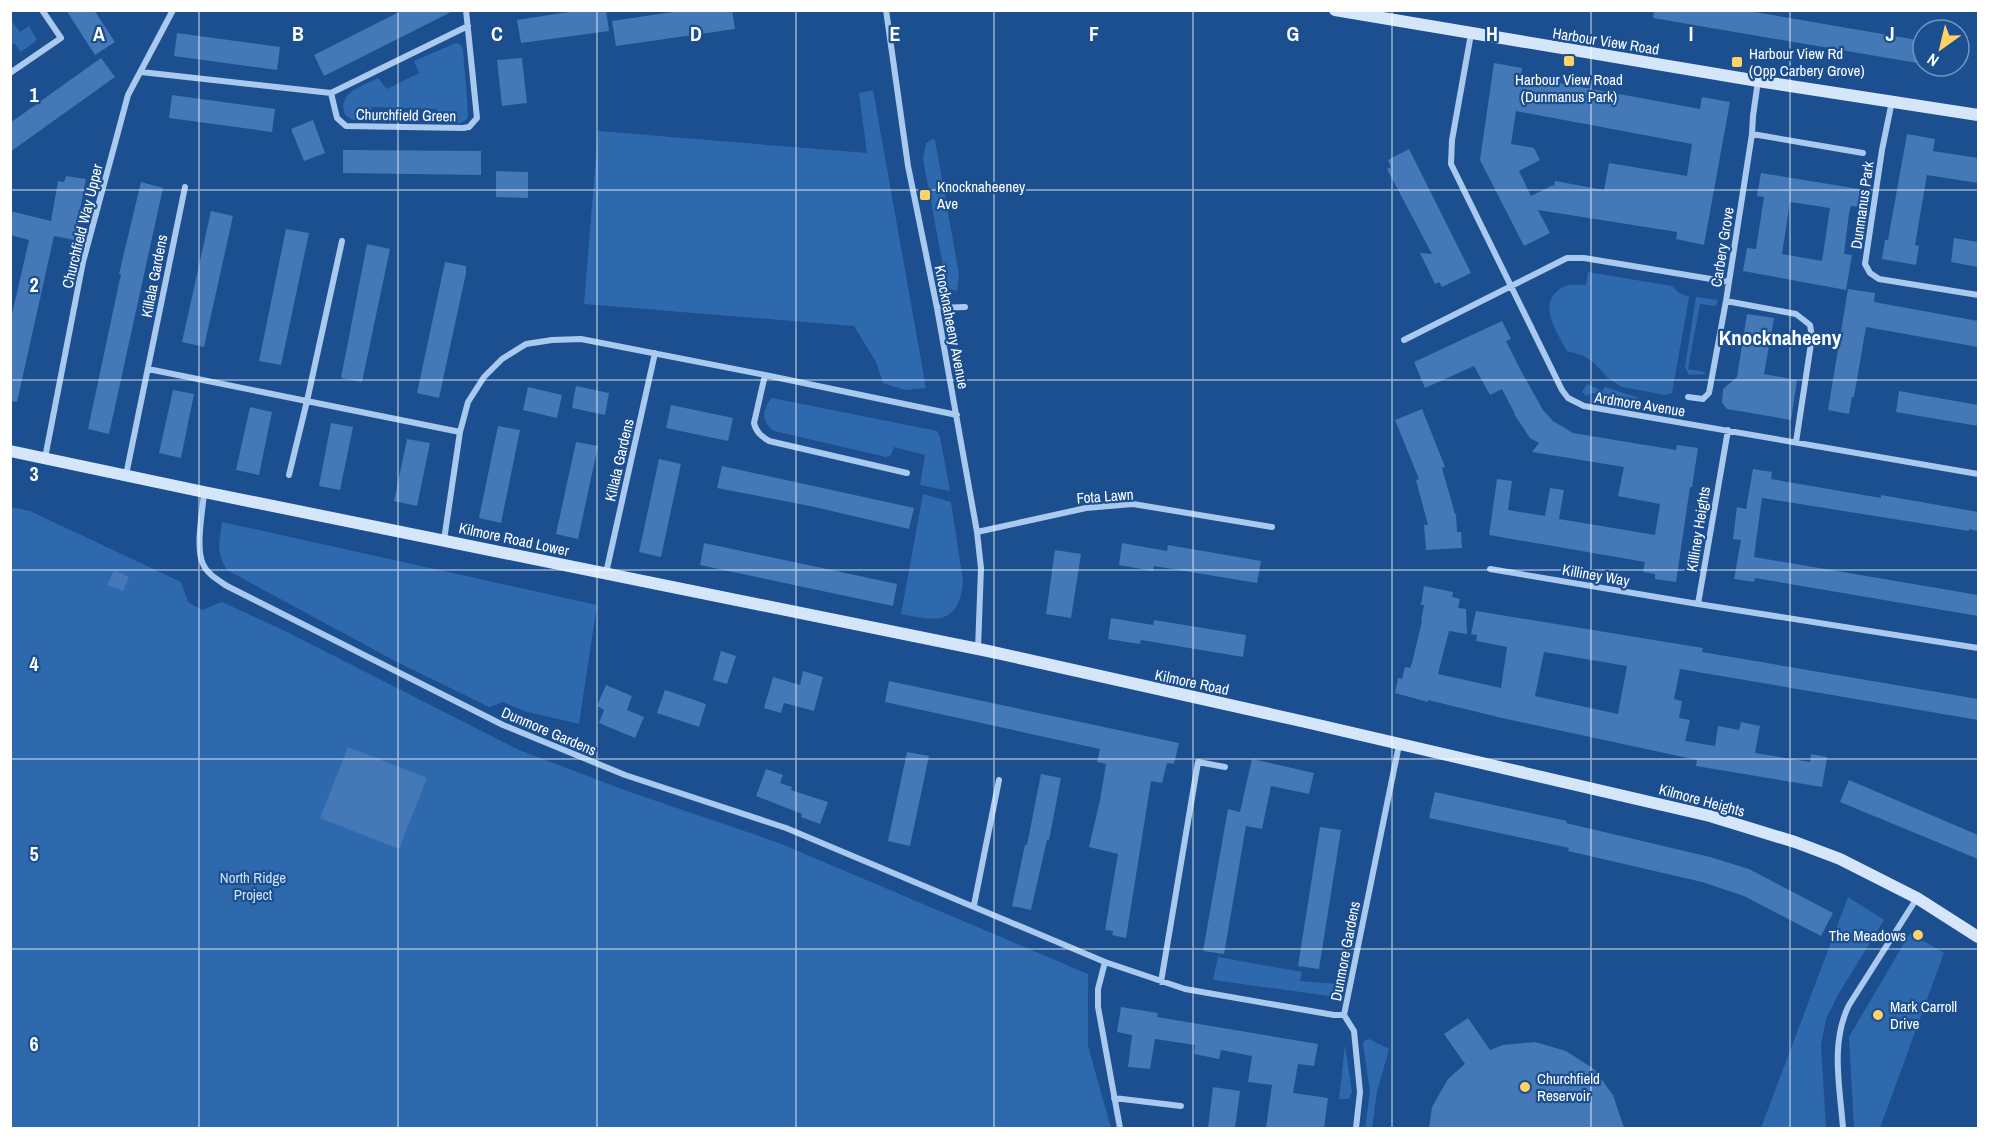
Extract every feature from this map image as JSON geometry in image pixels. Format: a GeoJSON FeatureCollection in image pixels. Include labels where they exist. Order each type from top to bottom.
{"type":"FeatureCollection","features":[{"type":"Feature","properties":{"kind":"street"},"geometry":{"type":"LineString","coordinates":[[10,73],[61,38],[42,10]]}},
{"type":"Feature","properties":{"kind":"street","name":"Churchfield Way Upper"},"geometry":{"type":"LineString","coordinates":[[45,458],[83,262],[128,95],[173,10]]}},
{"type":"Feature","properties":{"kind":"street","name":"Churchfield Green"},"geometry":{"type":"LineString","coordinates":[[466,10],[468,26],[477,118],[469,127],[346,126],[337,118],[331,93],[468,26]]}},
{"type":"Feature","properties":{"kind":"street","name":"Knocknaheeny Avenue"},"geometry":{"type":"LineString","coordinates":[[886,10],[908,166],[937,308],[977,532],[981,568],[978,649]]}},
{"type":"Feature","properties":{"kind":"street","name":"Harbour View Road"},"geometry":{"type":"LineString","coordinates":[[1335,10],[1758,81],[1978,114]]}},
{"type":"Feature","properties":{"kind":"street","name":"Ardmore Avenue"},"geometry":{"type":"LineString","coordinates":[[1471,34],[1452,140],[1451,164],[1562,390],[1576,403],[1584,406],[1728,430]]}},
{"type":"Feature","properties":{"kind":"street"},"geometry":{"type":"LineString","coordinates":[[141,72],[331,93]]}},
{"type":"Feature","properties":{"kind":"street","name":"Carbery Grove"},"geometry":{"type":"LineString","coordinates":[[1688,397],[1703,399],[1709,393],[1729,282],[1758,81]]}},
{"type":"Feature","properties":{"kind":"street","name":"Dunmanus Park"},"geometry":{"type":"LineString","coordinates":[[1892,100],[1865,264],[1870,273],[1879,279],[1978,295]]}},
{"type":"Feature","properties":{"kind":"street","name":"Dunmanus Park"},"geometry":{"type":"LineString","coordinates":[[1752,134],[1863,153]]}},
{"type":"Feature","properties":{"kind":"street","name":"Killala Gardens"},"geometry":{"type":"LineString","coordinates":[[126,475],[184,187]]}},
{"type":"Feature","properties":{"kind":"street"},"geometry":{"type":"LineString","coordinates":[[289,475],[342,242]]}},
{"type":"Feature","properties":{"kind":"street"},"geometry":{"type":"LineString","coordinates":[[1404,340],[1558,262],[1575,258],[1729,282]]}},
{"type":"Feature","properties":{"kind":"street"},"geometry":{"type":"LineString","coordinates":[[1726,301],[1797,314],[1810,325],[1812,336],[1796,442]]}},
{"type":"Feature","properties":{"kind":"street"},"geometry":{"type":"LineString","coordinates":[[937,308],[965,307]]}},
{"type":"Feature","properties":{"kind":"street"},"geometry":{"type":"LineString","coordinates":[[444,540],[460,432],[468,402],[484,377],[502,359],[526,344],[581,339],[957,415]]}},
{"type":"Feature","properties":{"kind":"street","name":"Killala Gardens"},"geometry":{"type":"LineString","coordinates":[[606,573],[655,353]]}},
{"type":"Feature","properties":{"kind":"street"},"geometry":{"type":"LineString","coordinates":[[148,369],[460,432]]}},
{"type":"Feature","properties":{"kind":"street"},"geometry":{"type":"LineString","coordinates":[[765,375],[754,423],[760,435],[769,441],[907,473]]}},
{"type":"Feature","properties":{"kind":"street"},"geometry":{"type":"LineString","coordinates":[[1728,430],[1978,474]]}},
{"type":"Feature","properties":{"kind":"street","name":"Killiney Heights"},"geometry":{"type":"LineString","coordinates":[[1698,604],[1728,430]]}},
{"type":"Feature","properties":{"kind":"street","name":"Kilmore Road Lower"},"geometry":{"type":"LineString","coordinates":[[10,451],[978,649]]}},
{"type":"Feature","properties":{"kind":"street","name":"Dunmore Gardens"},"geometry":{"type":"LineString","coordinates":[[204,492],[200,549],[202,563],[212,575],[227,586],[503,725],[625,775],[786,828],[1105,962],[1161,982],[1209,993],[1344,1015],[1399,745]]}},
{"type":"Feature","properties":{"kind":"street","name":"Fota Lawn"},"geometry":{"type":"LineString","coordinates":[[977,532],[1086,508],[1133,504],[1272,527]]}},
{"type":"Feature","properties":{"kind":"street","name":"Killiney Way"},"geometry":{"type":"LineString","coordinates":[[1490,569],[1698,604]]}},
{"type":"Feature","properties":{"kind":"street"},"geometry":{"type":"LineString","coordinates":[[1698,604],[1978,648]]}},
{"type":"Feature","properties":{"kind":"street","name":"Kilmore Road"},"geometry":{"type":"LineString","coordinates":[[978,649],[1399,745]]}},
{"type":"Feature","properties":{"kind":"street","name":"Kilmore Heights"},"geometry":{"type":"LineString","coordinates":[[1399,745],[1662,805],[1795,842],[1840,859],[1917,898],[1978,937]]}},
{"type":"Feature","properties":{"kind":"street"},"geometry":{"type":"LineString","coordinates":[[1161,982],[1198,762],[1225,767]]}},
{"type":"Feature","properties":{"kind":"street"},"geometry":{"type":"LineString","coordinates":[[974,906],[999,780]]}},
{"type":"Feature","properties":{"kind":"street"},"geometry":{"type":"LineString","coordinates":[[1843,1128],[1838,1044],[1841,1024],[1849,1005],[1917,898]]}},
{"type":"Feature","properties":{"kind":"street"},"geometry":{"type":"LineString","coordinates":[[1105,962],[1097,1001],[1120,1128]]}},
{"type":"Feature","properties":{"kind":"street"},"geometry":{"type":"LineString","coordinates":[[1344,1015],[1354,1031],[1360,1092],[1356,1128]]}},
{"type":"Feature","properties":{"kind":"street"},"geometry":{"type":"LineString","coordinates":[[1114,1098],[1181,1107]]}},
{"type":"Feature","properties":{"kind":"green space"},"geometry":{"type":"Polygon","coordinates":[[[10,19],[20,32],[29,26],[37,40],[21,52],[14,43],[11,46],[10,19]]]}},
{"type":"Feature","properties":{"kind":"green space"},"geometry":{"type":"Polygon","coordinates":[[[456,43],[463,49],[468,114],[467,119],[461,123],[438,122],[437,109],[371,107],[371,120],[353,120],[345,115],[344,101],[352,91],[378,78],[387,89],[419,73],[414,61],[456,43]]]}},
{"type":"Feature","properties":{"kind":"green space"},"geometry":{"type":"Polygon","coordinates":[[[873,90],[926,388],[905,390],[883,383],[876,362],[854,326],[584,304],[598,131],[867,153],[859,93],[873,90]]]}},
{"type":"Feature","properties":{"kind":"green space"},"geometry":{"type":"Polygon","coordinates":[[[933,139],[959,274],[957,291],[950,289],[946,282],[923,159],[926,143],[933,139]]]}},
{"type":"Feature","properties":{"kind":"green space"},"geometry":{"type":"Polygon","coordinates":[[[1588,272],[1672,286],[1679,293],[1689,297],[1672,393],[1665,395],[1622,387],[1608,378],[1584,356],[1567,351],[1552,322],[1549,307],[1551,299],[1555,293],[1566,286],[1586,285],[1588,272]]]}},
{"type":"Feature","properties":{"kind":"green space"},"geometry":{"type":"Polygon","coordinates":[[[1696,297],[1718,300],[1716,306],[1700,304],[1688,369],[1705,372],[1705,374],[1689,375],[1685,367],[1696,297]]]}},
{"type":"Feature","properties":{"kind":"green space"},"geometry":{"type":"Polygon","coordinates":[[[1587,384],[1602,391],[1605,387],[1639,398],[1634,401],[1592,393],[1586,396],[1582,392],[1587,384]]]}},
{"type":"Feature","properties":{"kind":"green space"},"geometry":{"type":"Polygon","coordinates":[[[772,398],[937,431],[950,491],[920,485],[925,455],[894,447],[891,455],[886,457],[774,431],[767,424],[764,415],[772,398]]]}},
{"type":"Feature","properties":{"kind":"green space"},"geometry":{"type":"Polygon","coordinates":[[[923,494],[951,502],[963,581],[957,606],[944,617],[925,618],[901,614],[923,494]]]}},
{"type":"Feature","properties":{"kind":"green space","name":"North Ridge Project"},"geometry":{"type":"Polygon","coordinates":[[[11,507],[30,511],[181,582],[188,602],[202,610],[222,602],[287,632],[519,750],[627,791],[779,843],[1088,974],[1088,1046],[1111,1128],[11,1128],[11,507]]]}},
{"type":"Feature","properties":{"kind":"green space"},"geometry":{"type":"Polygon","coordinates":[[[222,522],[597,605],[579,724],[524,711],[503,702],[489,707],[395,661],[227,570],[220,552],[222,522]]]}},
{"type":"Feature","properties":{"kind":"green space"},"geometry":{"type":"Polygon","coordinates":[[[1848,897],[1884,920],[1839,993],[1826,1019],[1821,1045],[1826,1128],[1761,1128],[1848,897]]]}},
{"type":"Feature","properties":{"kind":"green space"},"geometry":{"type":"Polygon","coordinates":[[[1910,933],[1944,953],[1880,1128],[1854,1128],[1849,1037],[1910,933]]]}},
{"type":"Feature","properties":{"kind":"green space"},"geometry":{"type":"Polygon","coordinates":[[[1218,957],[1302,972],[1300,981],[1338,984],[1337,990],[1329,996],[1213,980],[1218,957]]]}},
{"type":"Feature","properties":{"kind":"green space"},"geometry":{"type":"Polygon","coordinates":[[[1369,1039],[1389,1049],[1377,1092],[1372,1128],[1365,1128],[1370,1092],[1363,1044],[1369,1039]]]}},
{"type":"Feature","properties":{"kind":"green space"},"geometry":{"type":"Polygon","coordinates":[[[1345,1045],[1352,1092],[1349,1099],[1339,1099],[1345,1045]]]}},
{"type":"Feature","properties":{"kind":"building"},"geometry":{"type":"Polygon","coordinates":[[[66,10],[94,10],[115,42],[95,55],[66,10]]]}},
{"type":"Feature","properties":{"kind":"building"},"geometry":{"type":"Polygon","coordinates":[[[403,10],[455,10],[324,76],[314,55],[403,10]]]}},
{"type":"Feature","properties":{"kind":"building"},"geometry":{"type":"Polygon","coordinates":[[[581,10],[606,10],[609,31],[521,43],[517,20],[581,10]]]}},
{"type":"Feature","properties":{"kind":"building"},"geometry":{"type":"Polygon","coordinates":[[[686,10],[732,10],[735,29],[616,46],[612,21],[686,10]]]}},
{"type":"Feature","properties":{"kind":"building"},"geometry":{"type":"Polygon","coordinates":[[[1654,10],[1743,10],[1911,39],[1911,62],[1653,18],[1654,10]]]}},
{"type":"Feature","properties":{"kind":"building"},"geometry":{"type":"Polygon","coordinates":[[[177,33],[280,47],[277,70],[174,56],[177,33]]]}},
{"type":"Feature","properties":{"kind":"building"},"geometry":{"type":"Polygon","coordinates":[[[101,58],[115,77],[10,152],[10,123],[101,58]]]}},
{"type":"Feature","properties":{"kind":"building"},"geometry":{"type":"Polygon","coordinates":[[[522,58],[527,103],[502,106],[497,60],[522,58]]]}},
{"type":"Feature","properties":{"kind":"building"},"geometry":{"type":"Polygon","coordinates":[[[1494,63],[1522,68],[1521,76],[1700,109],[1702,97],[1730,102],[1704,245],[1676,239],[1677,232],[1538,210],[1550,233],[1524,246],[1480,160],[1494,63]],[[1516,111],[1511,144],[1534,148],[1540,160],[1519,171],[1531,196],[1553,185],[1554,187],[1555,181],[1604,190],[1609,163],[1687,176],[1692,144],[1516,111]]]}},
{"type":"Feature","properties":{"kind":"building"},"geometry":{"type":"Polygon","coordinates":[[[172,95],[275,109],[272,132],[169,118],[172,95]]]}},
{"type":"Feature","properties":{"kind":"building"},"geometry":{"type":"Polygon","coordinates":[[[313,120],[325,153],[304,161],[291,129],[313,120]]]}},
{"type":"Feature","properties":{"kind":"building"},"geometry":{"type":"Polygon","coordinates":[[[1907,134],[1935,139],[1933,151],[1978,158],[1978,183],[1927,175],[1915,245],[1919,246],[1916,265],[1882,259],[1885,240],[1888,240],[1907,134]]]}},
{"type":"Feature","properties":{"kind":"building"},"geometry":{"type":"Polygon","coordinates":[[[1409,149],[1471,273],[1442,287],[1439,282],[1435,284],[1420,253],[1432,254],[1387,169],[1391,167],[1388,160],[1409,149]]]}},
{"type":"Feature","properties":{"kind":"building"},"geometry":{"type":"Polygon","coordinates":[[[343,150],[481,151],[481,175],[343,173],[343,150]]]}},
{"type":"Feature","properties":{"kind":"building"},"geometry":{"type":"Polygon","coordinates":[[[496,171],[528,172],[528,198],[496,197],[496,171]]]}},
{"type":"Feature","properties":{"kind":"building"},"geometry":{"type":"Polygon","coordinates":[[[1761,173],[1865,190],[1862,207],[1851,206],[1849,213],[1844,254],[1852,255],[1846,290],[1743,271],[1747,248],[1756,249],[1764,197],[1757,196],[1761,173]],[[1790,202],[1782,254],[1822,261],[1830,208],[1790,202]]]}},
{"type":"Feature","properties":{"kind":"building"},"geometry":{"type":"Polygon","coordinates":[[[66,176],[86,179],[74,240],[54,236],[17,402],[10,401],[10,323],[29,240],[10,235],[10,211],[51,221],[58,181],[64,182],[66,176]]]}},
{"type":"Feature","properties":{"kind":"building"},"geometry":{"type":"Polygon","coordinates":[[[141,182],[163,188],[109,434],[88,429],[121,274],[119,274],[141,182]]]}},
{"type":"Feature","properties":{"kind":"building"},"geometry":{"type":"Polygon","coordinates":[[[211,211],[233,216],[204,347],[182,342],[211,211]]]}},
{"type":"Feature","properties":{"kind":"building"},"geometry":{"type":"Polygon","coordinates":[[[286,229],[309,233],[281,365],[259,361],[286,229]]]}},
{"type":"Feature","properties":{"kind":"building"},"geometry":{"type":"Polygon","coordinates":[[[1954,238],[1978,242],[1978,267],[1951,262],[1954,238]]]}},
{"type":"Feature","properties":{"kind":"building"},"geometry":{"type":"Polygon","coordinates":[[[367,244],[390,249],[362,382],[341,378],[367,244]]]}},
{"type":"Feature","properties":{"kind":"building"},"geometry":{"type":"Polygon","coordinates":[[[445,262],[466,266],[466,273],[439,398],[417,393],[445,262]]]}},
{"type":"Feature","properties":{"kind":"building"},"geometry":{"type":"Polygon","coordinates":[[[1848,289],[1875,293],[1874,302],[1978,321],[1978,347],[1866,327],[1849,414],[1828,410],[1848,289]]]}},
{"type":"Feature","properties":{"kind":"building"},"geometry":{"type":"Polygon","coordinates":[[[1747,314],[1774,318],[1764,374],[1797,380],[1791,420],[1727,409],[1722,403],[1723,389],[1737,377],[1747,314]]]}},
{"type":"Feature","properties":{"kind":"building"},"geometry":{"type":"Polygon","coordinates":[[[1502,321],[1511,339],[1506,341],[1520,369],[1543,410],[1553,421],[1573,433],[1676,450],[1677,445],[1698,448],[1676,582],[1655,579],[1655,574],[1643,572],[1645,562],[1489,535],[1497,479],[1512,481],[1508,510],[1545,516],[1550,488],[1564,490],[1559,519],[1655,535],[1660,504],[1618,496],[1624,467],[1532,452],[1539,443],[1530,438],[1514,414],[1502,389],[1490,395],[1474,366],[1425,388],[1414,362],[1502,321]]]}},
{"type":"Feature","properties":{"kind":"building"},"geometry":{"type":"Polygon","coordinates":[[[576,386],[609,393],[605,415],[572,408],[576,386]]]}},
{"type":"Feature","properties":{"kind":"building"},"geometry":{"type":"Polygon","coordinates":[[[528,387],[562,395],[557,418],[523,410],[528,387]]]}},
{"type":"Feature","properties":{"kind":"building"},"geometry":{"type":"Polygon","coordinates":[[[173,390],[194,394],[181,458],[159,453],[173,390]]]}},
{"type":"Feature","properties":{"kind":"building"},"geometry":{"type":"Polygon","coordinates":[[[1899,391],[1978,405],[1978,426],[1896,412],[1899,391]]]}},
{"type":"Feature","properties":{"kind":"building"},"geometry":{"type":"Polygon","coordinates":[[[671,405],[733,418],[728,441],[666,428],[671,405]]]}},
{"type":"Feature","properties":{"kind":"building"},"geometry":{"type":"Polygon","coordinates":[[[250,407],[272,412],[259,475],[236,470],[250,407]]]}},
{"type":"Feature","properties":{"kind":"building"},"geometry":{"type":"Polygon","coordinates":[[[1422,409],[1445,467],[1442,468],[1456,514],[1457,532],[1461,532],[1462,548],[1426,550],[1424,525],[1428,525],[1416,480],[1419,479],[1395,420],[1422,409]]]}},
{"type":"Feature","properties":{"kind":"building"},"geometry":{"type":"Polygon","coordinates":[[[331,423],[353,427],[340,490],[319,486],[331,423]]]}},
{"type":"Feature","properties":{"kind":"building"},"geometry":{"type":"Polygon","coordinates":[[[498,426],[520,430],[501,523],[479,518],[498,426]]]}},
{"type":"Feature","properties":{"kind":"building"},"geometry":{"type":"Polygon","coordinates":[[[407,439],[430,443],[417,506],[394,501],[407,439]]]}},
{"type":"Feature","properties":{"kind":"building"},"geometry":{"type":"Polygon","coordinates":[[[576,442],[598,446],[578,539],[556,534],[576,442]]]}},
{"type":"Feature","properties":{"kind":"building"},"geometry":{"type":"Polygon","coordinates":[[[659,459],[681,464],[661,557],[639,552],[659,459]]]}},
{"type":"Feature","properties":{"kind":"building"},"geometry":{"type":"Polygon","coordinates":[[[722,466],[914,508],[909,529],[810,506],[717,488],[722,466]]]}},
{"type":"Feature","properties":{"kind":"building"},"geometry":{"type":"Polygon","coordinates":[[[1753,469],[1772,472],[1771,479],[1978,512],[1978,531],[1969,529],[1969,531],[1762,498],[1754,557],[1978,595],[1978,616],[1755,578],[1754,582],[1734,579],[1741,540],[1733,539],[1737,507],[1746,509],[1753,469]]]}},
{"type":"Feature","properties":{"kind":"building"},"geometry":{"type":"Polygon","coordinates":[[[704,543],[897,584],[893,606],[700,565],[704,543]]]}},
{"type":"Feature","properties":{"kind":"building"},"geometry":{"type":"Polygon","coordinates":[[[1122,543],[1167,551],[1168,545],[1261,561],[1257,583],[1154,566],[1153,571],[1119,565],[1122,543]]]}},
{"type":"Feature","properties":{"kind":"building"},"geometry":{"type":"Polygon","coordinates":[[[1055,550],[1081,554],[1071,618],[1046,614],[1055,550]]]}},
{"type":"Feature","properties":{"kind":"building"},"geometry":{"type":"Polygon","coordinates":[[[114,570],[129,577],[123,591],[107,585],[114,570]]]}},
{"type":"Feature","properties":{"kind":"building"},"geometry":{"type":"Polygon","coordinates":[[[1424,586],[1453,592],[1452,597],[1460,599],[1458,608],[1466,609],[1467,634],[1449,631],[1438,674],[1501,688],[1507,647],[1476,641],[1477,635],[1471,634],[1476,611],[1703,648],[1702,652],[1978,699],[1978,720],[1680,669],[1674,699],[1682,701],[1679,718],[1690,720],[1685,741],[1715,746],[1718,726],[1739,730],[1741,722],[1760,726],[1755,753],[1810,762],[1811,754],[1827,757],[1822,787],[1696,766],[1697,760],[1395,693],[1398,678],[1402,679],[1405,667],[1410,668],[1412,663],[1422,621],[1424,605],[1421,605],[1424,586]],[[1544,652],[1535,696],[1618,714],[1627,666],[1544,652]]]}},
{"type":"Feature","properties":{"kind":"building"},"geometry":{"type":"Polygon","coordinates":[[[1111,618],[1153,625],[1154,620],[1246,635],[1243,657],[1141,640],[1140,644],[1108,639],[1111,618]]]}},
{"type":"Feature","properties":{"kind":"building"},"geometry":{"type":"Polygon","coordinates":[[[721,651],[736,656],[727,684],[713,680],[721,651]]]}},
{"type":"Feature","properties":{"kind":"building"},"geometry":{"type":"Polygon","coordinates":[[[803,671],[823,677],[814,711],[784,703],[781,713],[764,708],[773,677],[800,685],[803,671]]]}},
{"type":"Feature","properties":{"kind":"building"},"geometry":{"type":"Polygon","coordinates":[[[889,681],[1179,743],[1174,764],[1167,763],[1162,783],[1151,781],[1126,938],[1112,935],[1113,931],[1105,930],[1118,854],[1089,847],[1106,764],[1097,762],[1100,749],[885,702],[889,681]]]}},
{"type":"Feature","properties":{"kind":"building"},"geometry":{"type":"Polygon","coordinates":[[[606,685],[632,696],[627,710],[644,717],[635,738],[599,723],[604,710],[597,706],[606,685]]]}},
{"type":"Feature","properties":{"kind":"building"},"geometry":{"type":"Polygon","coordinates":[[[665,690],[706,704],[699,727],[657,713],[665,690]]]}},
{"type":"Feature","properties":{"kind":"building"},"geometry":{"type":"Polygon","coordinates":[[[348,747],[427,778],[399,849],[320,818],[348,747]]]}},
{"type":"Feature","properties":{"kind":"building"},"geometry":{"type":"Polygon","coordinates":[[[907,752],[929,756],[910,846],[888,841],[907,752]]]}},
{"type":"Feature","properties":{"kind":"building"},"geometry":{"type":"Polygon","coordinates":[[[1252,759],[1314,773],[1309,794],[1271,786],[1262,829],[1246,826],[1224,954],[1203,951],[1228,809],[1240,812],[1252,759]]]}},
{"type":"Feature","properties":{"kind":"building"},"geometry":{"type":"Polygon","coordinates":[[[766,769],[783,775],[780,783],[792,787],[791,790],[828,802],[820,824],[801,817],[802,814],[756,796],[766,769]]]}},
{"type":"Feature","properties":{"kind":"building"},"geometry":{"type":"Polygon","coordinates":[[[1041,774],[1061,778],[1049,840],[1047,840],[1031,910],[1012,906],[1041,774]]]}},
{"type":"Feature","properties":{"kind":"building"},"geometry":{"type":"Polygon","coordinates":[[[1849,780],[1978,835],[1978,859],[1840,802],[1849,780]]]}},
{"type":"Feature","properties":{"kind":"building"},"geometry":{"type":"Polygon","coordinates":[[[1435,792],[1567,821],[1566,823],[1710,857],[1749,869],[1833,913],[1821,936],[1744,896],[1702,882],[1568,851],[1569,848],[1429,818],[1435,792]]]}},
{"type":"Feature","properties":{"kind":"building"},"geometry":{"type":"Polygon","coordinates":[[[1320,827],[1341,830],[1319,969],[1298,966],[1320,827]]]}},
{"type":"Feature","properties":{"kind":"building"},"geometry":{"type":"Polygon","coordinates":[[[1121,1007],[1158,1013],[1157,1017],[1318,1044],[1314,1066],[1298,1064],[1293,1093],[1328,1098],[1324,1128],[1266,1128],[1272,1085],[1248,1082],[1252,1056],[1221,1050],[1219,1059],[1194,1054],[1195,1045],[1155,1039],[1150,1069],[1128,1067],[1132,1035],[1117,1032],[1121,1007]]]}},
{"type":"Feature","properties":{"kind":"building","name":"Churchfield Reservoir"},"geometry":{"type":"Polygon","coordinates":[[[1468,1018],[1490,1050],[1503,1045],[1535,1042],[1566,1051],[1594,1069],[1613,1095],[1624,1128],[1429,1128],[1432,1107],[1448,1079],[1465,1064],[1444,1034],[1468,1018]]]}},
{"type":"Feature","properties":{"kind":"building"},"geometry":{"type":"Polygon","coordinates":[[[1213,1087],[1240,1091],[1235,1128],[1208,1128],[1213,1087]]]}},
{"type":"Feature","properties":{"kind":"place","name":"Harbour View Road (Dunmanus Park)"},"geometry":{"type":"Point","coordinates":[1569,61]}},
{"type":"Feature","properties":{"kind":"place","name":"Harbour View Rd (Opp Carbery Grove)"},"geometry":{"type":"Point","coordinates":[1737,62]}},
{"type":"Feature","properties":{"kind":"place","name":"Knocknaheeney Ave"},"geometry":{"type":"Point","coordinates":[925,195]}},
{"type":"Feature","properties":{"kind":"place","name":"The Meadows"},"geometry":{"type":"Point","coordinates":[1918,935]}},
{"type":"Feature","properties":{"kind":"place","name":"Mark Carroll Drive"},"geometry":{"type":"Point","coordinates":[1878,1015]}},
{"type":"Feature","properties":{"kind":"place","name":"Churchfield Reservoir"},"geometry":{"type":"Point","coordinates":[1525,1087]}},
{"type":"Feature","properties":{"kind":"district","name":"Knocknaheeny"},"geometry":{"type":"Point","coordinates":[1780,337]}}]}
